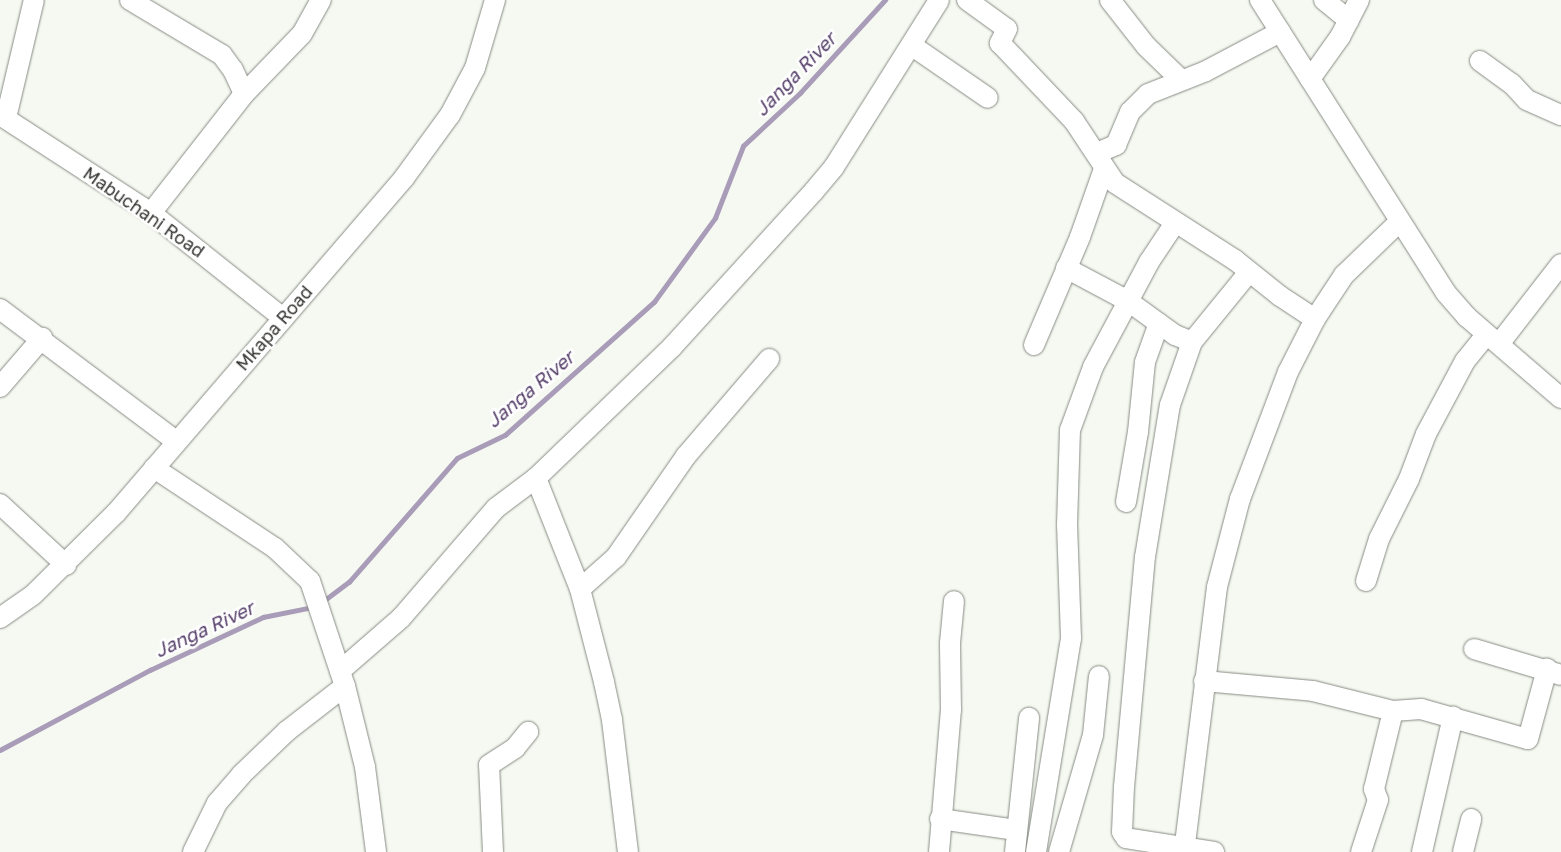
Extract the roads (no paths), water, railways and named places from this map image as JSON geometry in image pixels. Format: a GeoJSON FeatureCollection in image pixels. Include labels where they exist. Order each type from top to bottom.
{"type":"FeatureCollection","features":[{"type":"Feature","properties":{"kind":"street"},"geometry":{"type":"LineString","coordinates":[[3,116],[34,0]]}},
{"type":"Feature","properties":{"kind":"street"},"geometry":{"type":"LineString","coordinates":[[130,0],[222,55],[233,70],[244,94]]}},
{"type":"Feature","properties":{"kind":"street"},"geometry":{"type":"LineString","coordinates":[[151,213],[244,94],[302,34],[321,0]]}},
{"type":"Feature","properties":{"kind":"street","name":"Mkapa Road"},"geometry":{"type":"LineString","coordinates":[[0,618],[33,595],[66,565],[154,468],[404,178],[450,114],[475,68],[495,0]]}},
{"type":"Feature","properties":{"kind":"street"},"geometry":{"type":"LineString","coordinates":[[193,852],[217,803],[242,775],[343,679],[406,613],[496,508],[536,478],[672,346],[834,167],[939,0]]}},
{"type":"Feature","properties":{"kind":"street"},"geometry":{"type":"LineString","coordinates":[[967,0],[1007,29],[1000,43],[1074,121],[1115,183],[1249,272],[1315,319]]}},
{"type":"Feature","properties":{"kind":"street"},"geometry":{"type":"LineString","coordinates":[[1110,0],[1146,46],[1180,79]]}},
{"type":"Feature","properties":{"kind":"street"},"geometry":{"type":"LineString","coordinates":[[1260,0],[1399,222],[1446,293],[1493,339],[1561,398]]}},
{"type":"Feature","properties":{"kind":"street"},"geometry":{"type":"LineString","coordinates":[[1324,0],[1349,20]]}},
{"type":"Feature","properties":{"kind":"street"},"geometry":{"type":"LineString","coordinates":[[1310,78],[1349,20],[1359,0]]}},
{"type":"Feature","properties":{"kind":"street"},"geometry":{"type":"LineString","coordinates":[[1034,345],[1066,268],[1101,161],[1116,145],[1136,103],[1155,89],[1206,71],[1280,32]]}},
{"type":"Feature","properties":{"kind":"street"},"geometry":{"type":"LineString","coordinates":[[911,45],[988,98]]}},
{"type":"Feature","properties":{"kind":"street"},"geometry":{"type":"LineString","coordinates":[[1480,61],[1512,84],[1527,100],[1561,115]]}},
{"type":"Feature","properties":{"kind":"street","name":"Mabuchani Road"},"geometry":{"type":"LineString","coordinates":[[3,116],[151,213],[283,318]]}},
{"type":"Feature","properties":{"kind":"street"},"geometry":{"type":"LineString","coordinates":[[1185,850],[1204,681],[1217,587],[1240,499],[1284,380],[1315,319],[1344,275],[1399,222]]}},
{"type":"Feature","properties":{"kind":"street"},"geometry":{"type":"LineString","coordinates":[[1036,852],[1070,638],[1067,525],[1068,441],[1086,382],[1128,301],[1175,223]]}},
{"type":"Feature","properties":{"kind":"street"},"geometry":{"type":"LineString","coordinates":[[1366,581],[1379,539],[1409,479],[1426,434],[1465,361],[1493,339],[1561,264]]}},
{"type":"Feature","properties":{"kind":"street"},"geometry":{"type":"LineString","coordinates":[[1066,268],[1128,301],[1159,323],[1192,342]]}},
{"type":"Feature","properties":{"kind":"street"},"geometry":{"type":"LineString","coordinates":[[1214,852],[1137,847],[1122,832],[1146,557],[1163,438],[1179,373],[1192,342],[1249,272]]}},
{"type":"Feature","properties":{"kind":"street"},"geometry":{"type":"LineString","coordinates":[[0,308],[176,441]]}},
{"type":"Feature","properties":{"kind":"street"},"geometry":{"type":"LineString","coordinates":[[1126,502],[1138,432],[1145,362],[1159,323]]}},
{"type":"Feature","properties":{"kind":"street"},"geometry":{"type":"LineString","coordinates":[[0,386],[42,338]]}},
{"type":"Feature","properties":{"kind":"street"},"geometry":{"type":"LineString","coordinates":[[580,589],[616,557],[686,456],[769,359]]}},
{"type":"Feature","properties":{"kind":"street"},"geometry":{"type":"LineString","coordinates":[[154,468],[275,548],[310,581],[323,613],[343,679],[365,767],[376,852]]}},
{"type":"Feature","properties":{"kind":"street"},"geometry":{"type":"LineString","coordinates":[[536,478],[580,589],[612,720],[628,852]]}},
{"type":"Feature","properties":{"kind":"street"},"geometry":{"type":"LineString","coordinates":[[0,504],[66,565]]}},
{"type":"Feature","properties":{"kind":"street"},"geometry":{"type":"LineString","coordinates":[[939,852],[940,819],[952,710],[950,643],[954,601]]}},
{"type":"Feature","properties":{"kind":"street"},"geometry":{"type":"LineString","coordinates":[[1204,681],[1313,691],[1393,711],[1421,710],[1453,717],[1528,739],[1554,672],[1474,650]]}},
{"type":"Feature","properties":{"kind":"street"},"geometry":{"type":"LineString","coordinates":[[1059,852],[1093,735],[1099,676]]}},
{"type":"Feature","properties":{"kind":"street"},"geometry":{"type":"LineString","coordinates":[[1361,852],[1378,800],[1374,789],[1393,711]]}},
{"type":"Feature","properties":{"kind":"street"},"geometry":{"type":"LineString","coordinates":[[1422,852],[1453,717]]}},
{"type":"Feature","properties":{"kind":"street"},"geometry":{"type":"LineString","coordinates":[[1015,852],[1029,718]]}},
{"type":"Feature","properties":{"kind":"street"},"geometry":{"type":"LineString","coordinates":[[493,852],[489,765],[515,748],[528,732]]}},
{"type":"Feature","properties":{"kind":"street"},"geometry":{"type":"LineString","coordinates":[[940,819],[1016,830]]}},
{"type":"Feature","properties":{"kind":"street"},"geometry":{"type":"LineString","coordinates":[[1463,852],[1471,819]]}},
{"type":"Feature","properties":{"kind":"waterway","name":"Janga River"},"geometry":{"type":"LineString","coordinates":[[322,602],[349,582],[457,458],[505,435],[654,302],[715,218],[743,146],[800,93],[885,0]]}},
{"type":"Feature","properties":{"kind":"waterway","name":"Janga River"},"geometry":{"type":"LineString","coordinates":[[0,750],[150,670],[263,617],[313,607]]}}]}
